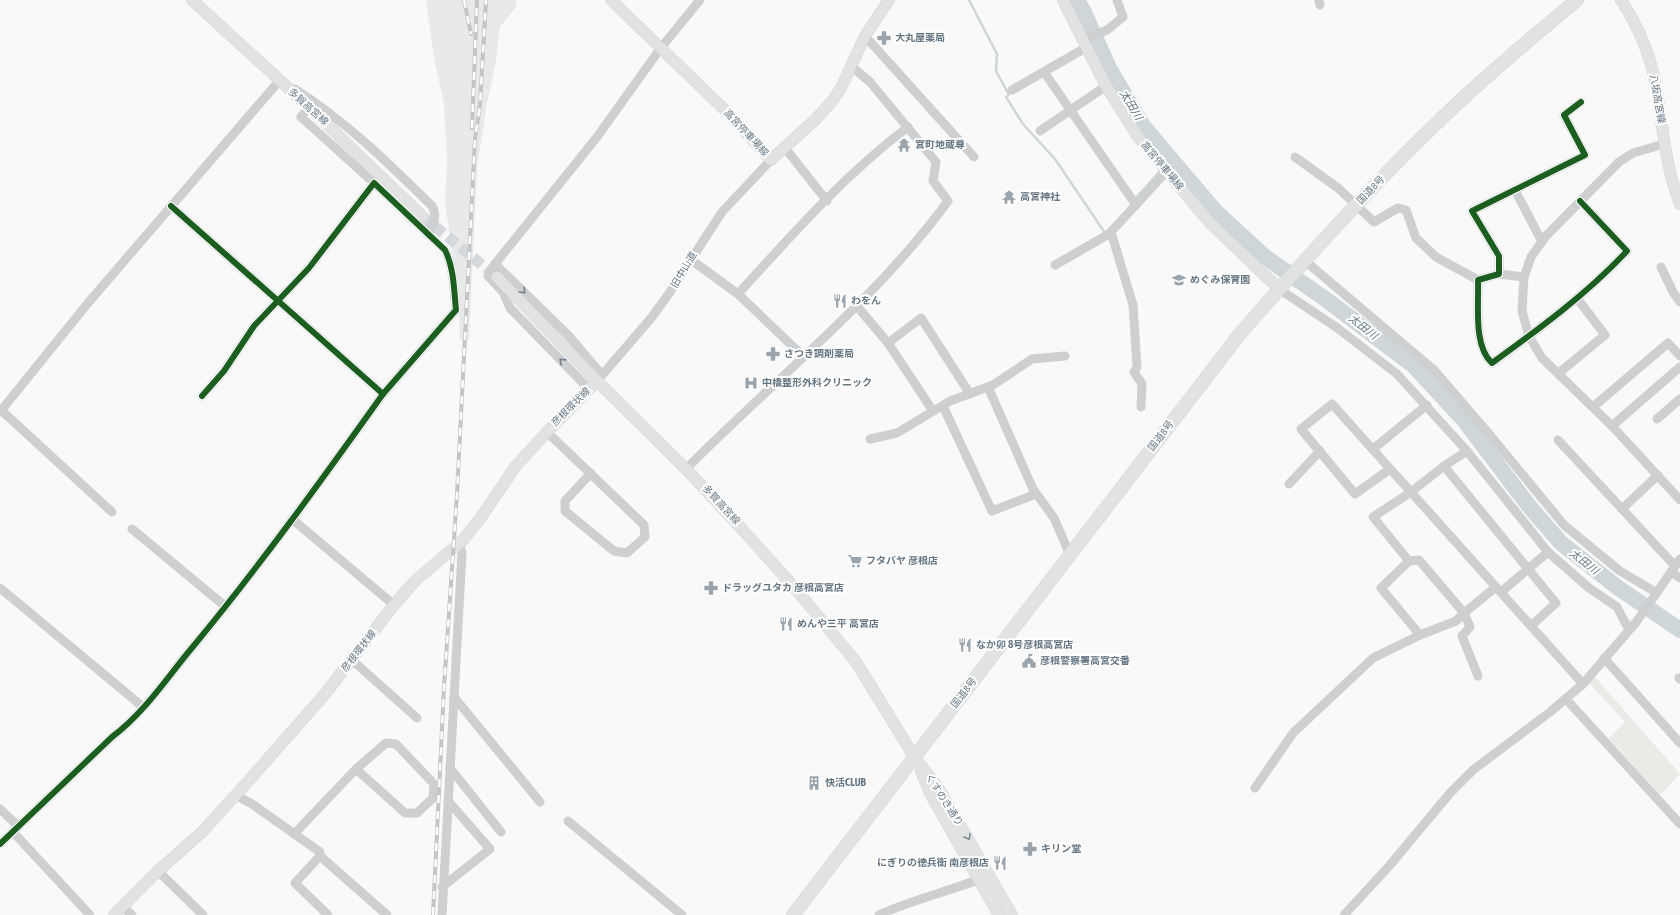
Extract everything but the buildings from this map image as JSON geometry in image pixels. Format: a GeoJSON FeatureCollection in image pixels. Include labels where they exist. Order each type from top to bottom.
{"type":"FeatureCollection","features":[{"type":"Feature","properties":{"kind":"highway","name":"国道8号"},"geometry":{"type":"LineString","coordinates":[[793,915],[916,758],[1239,335],[1303,262],[1356,205],[1443,117],[1531,38],[1577,0]]}},
{"type":"Feature","properties":{"kind":"main road","name":"多賀高宮線"},"geometry":{"type":"LineString","coordinates":[[192,0],[309,107],[422,216]]}},
{"type":"Feature","properties":{"kind":"main road","name":"高宮停車場線"},"geometry":{"type":"LineString","coordinates":[[612,0],[660,49],[729,114],[771,160],[816,119],[833,100],[841,88],[866,36],[889,0]]}},
{"type":"Feature","properties":{"kind":"main road","name":"高宮停車場線"},"geometry":{"type":"LineString","coordinates":[[1063,0],[1086,42],[1106,86],[1138,137],[1209,222],[1282,286]]}},
{"type":"Feature","properties":{"kind":"main road","name":"八坂高宮線"},"geometry":{"type":"LineString","coordinates":[[1621,0],[1629,12],[1644,44],[1656,86],[1664,144],[1672,184],[1680,204]]}},
{"type":"Feature","properties":{"kind":"main road","name":"多賀高宮線"},"geometry":{"type":"LineString","coordinates":[[497,277],[596,382],[686,469],[794,587],[856,662],[916,758]]}},
{"type":"Feature","properties":{"kind":"main road","name":"彦根環状線"},"geometry":{"type":"LineString","coordinates":[[114,915],[158,871],[202,832],[283,743],[352,660],[394,605],[415,581],[459,543],[482,516],[515,467],[596,382]]}},
{"type":"Feature","properties":{"kind":"main road","name":"くすのき通り"},"geometry":{"type":"LineString","coordinates":[[916,758],[940,789],[984,878],[999,915]]}},
{"type":"Feature","properties":{"kind":"main road","name":"くすのき通り"},"geometry":{"type":"LineString","coordinates":[[984,878],[1012,915]]}},
{"type":"Feature","properties":{"kind":"street"},"geometry":{"type":"LineString","coordinates":[[596,382],[510,308],[503,292],[491,281],[488,276],[597,137],[660,49],[700,0]]}},
{"type":"Feature","properties":{"kind":"street"},"geometry":{"type":"LineString","coordinates":[[1012,90],[1044,72],[1086,42],[1107,30],[1123,17],[1117,0]]}},
{"type":"Feature","properties":{"kind":"street"},"geometry":{"type":"LineString","coordinates":[[866,36],[974,157]]}},
{"type":"Feature","properties":{"kind":"street"},"geometry":{"type":"LineString","coordinates":[[686,469],[804,357],[856,305],[928,229],[948,201],[933,181],[936,162],[870,82],[851,66]]}},
{"type":"Feature","properties":{"kind":"street"},"geometry":{"type":"LineString","coordinates":[[1044,72],[1136,204]]}},
{"type":"Feature","properties":{"kind":"street"},"geometry":{"type":"LineString","coordinates":[[112,512],[1,411],[88,302],[171,206],[282,83],[296,89],[321,106],[370,145],[432,206],[436,212],[428,234]]}},
{"type":"Feature","properties":{"kind":"street"},"geometry":{"type":"LineString","coordinates":[[1040,131],[1106,86]]}},
{"type":"Feature","properties":{"kind":"street"},"geometry":{"type":"LineString","coordinates":[[1499,274],[1499,256],[1472,211],[1585,155],[1564,114],[1582,102]]}},
{"type":"Feature","properties":{"kind":"street"},"geometry":{"type":"LineString","coordinates":[[0,844],[112,737],[127,726],[144,707],[226,607],[292,519],[382,394],[456,310],[453,281],[448,256],[445,250],[301,117],[309,107]]}},
{"type":"Feature","properties":{"kind":"street"},"geometry":{"type":"LineString","coordinates":[[738,294],[807,218],[827,201],[879,148],[908,127]]}},
{"type":"Feature","properties":{"kind":"street"},"geometry":{"type":"LineString","coordinates":[[1664,144],[1633,153],[1619,162],[1542,242],[1531,256],[1524,277],[1522,311],[1529,336],[1542,358],[1612,426],[1680,500]]}},
{"type":"Feature","properties":{"kind":"street"},"geometry":{"type":"LineString","coordinates":[[785,148],[827,201]]}},
{"type":"Feature","properties":{"kind":"street"},"geometry":{"type":"LineString","coordinates":[[1295,158],[1338,188],[1374,222],[1398,208],[1406,210],[1416,238],[1436,257],[1478,280],[1499,274],[1524,277]]}},
{"type":"Feature","properties":{"kind":"street","name":"旧中山道"},"geometry":{"type":"LineString","coordinates":[[596,382],[652,317],[722,212],[771,160]]}},
{"type":"Feature","properties":{"kind":"street"},"geometry":{"type":"LineString","coordinates":[[1055,265],[1111,232],[1167,171]]}},
{"type":"Feature","properties":{"kind":"street"},"geometry":{"type":"LineString","coordinates":[[202,396],[224,371],[254,326],[277,300],[309,268],[374,183]]}},
{"type":"Feature","properties":{"kind":"street"},"geometry":{"type":"LineString","coordinates":[[1515,190],[1542,242]]}},
{"type":"Feature","properties":{"kind":"street"},"geometry":{"type":"LineString","coordinates":[[1478,280],[1479,340],[1485,357],[1492,363],[1601,279],[1627,251],[1580,201]]}},
{"type":"Feature","properties":{"kind":"street"},"geometry":{"type":"LineString","coordinates":[[171,206],[382,394]]}},
{"type":"Feature","properties":{"kind":"street"},"geometry":{"type":"LineString","coordinates":[[1111,232],[1133,305],[1137,367],[1134,372],[1142,384],[1141,407]]}},
{"type":"Feature","properties":{"kind":"street"},"geometry":{"type":"LineString","coordinates":[[690,259],[738,294],[804,357]]}},
{"type":"Feature","properties":{"kind":"street"},"geometry":{"type":"LineString","coordinates":[[1303,262],[1434,370],[1564,525],[1620,571],[1656,595]]}},
{"type":"Feature","properties":{"kind":"street"},"geometry":{"type":"LineString","coordinates":[[496,264],[568,335],[596,382]]}},
{"type":"Feature","properties":{"kind":"street"},"geometry":{"type":"LineString","coordinates":[[1661,267],[1673,292],[1680,302]]}},
{"type":"Feature","properties":{"kind":"street"},"geometry":{"type":"LineString","coordinates":[[1282,286],[1397,374],[1427,405],[1467,451],[1548,552],[1589,588],[1617,607],[1629,630]]}},
{"type":"Feature","properties":{"kind":"street"},"geometry":{"type":"LineString","coordinates":[[1559,373],[1605,335],[1577,298]]}},
{"type":"Feature","properties":{"kind":"street"},"geometry":{"type":"LineString","coordinates":[[856,305],[888,343],[934,411]]}},
{"type":"Feature","properties":{"kind":"street"},"geometry":{"type":"LineString","coordinates":[[888,343],[921,318],[970,394]]}},
{"type":"Feature","properties":{"kind":"street"},"geometry":{"type":"LineString","coordinates":[[1593,407],[1668,343],[1680,356]]}},
{"type":"Feature","properties":{"kind":"street"},"geometry":{"type":"LineString","coordinates":[[870,439],[897,433],[943,406],[988,387],[1032,359],[1065,356]]}},
{"type":"Feature","properties":{"kind":"street"},"geometry":{"type":"LineString","coordinates":[[1612,426],[1680,367]]}},
{"type":"Feature","properties":{"kind":"street"},"geometry":{"type":"LineString","coordinates":[[988,387],[1036,494],[1054,518],[1070,555]]}},
{"type":"Feature","properties":{"kind":"street"},"geometry":{"type":"LineString","coordinates":[[1657,419],[1680,399]]}},
{"type":"Feature","properties":{"kind":"street"},"geometry":{"type":"LineString","coordinates":[[1390,469],[1355,494],[1301,429],[1332,404],[1583,684]]}},
{"type":"Feature","properties":{"kind":"street"},"geometry":{"type":"LineString","coordinates":[[1374,450],[1427,405]]}},
{"type":"Feature","properties":{"kind":"street"},"geometry":{"type":"LineString","coordinates":[[943,406],[992,511],[1036,494]]}},
{"type":"Feature","properties":{"kind":"street"},"geometry":{"type":"LineString","coordinates":[[547,432],[591,473],[644,525],[645,536],[626,553],[614,551],[565,511],[565,501],[591,473]]}},
{"type":"Feature","properties":{"kind":"street"},"geometry":{"type":"LineString","coordinates":[[1558,440],[1675,566],[1680,578]]}},
{"type":"Feature","properties":{"kind":"street"},"geometry":{"type":"LineString","coordinates":[[1289,484],[1320,451]]}},
{"type":"Feature","properties":{"kind":"street"},"geometry":{"type":"LineString","coordinates":[[1409,561],[1373,517],[1411,492],[1444,466],[1467,451]]}},
{"type":"Feature","properties":{"kind":"street"},"geometry":{"type":"LineString","coordinates":[[1444,466],[1556,602],[1531,626]]}},
{"type":"Feature","properties":{"kind":"street"},"geometry":{"type":"LineString","coordinates":[[1622,510],[1658,475]]}},
{"type":"Feature","properties":{"kind":"street"},"geometry":{"type":"LineString","coordinates":[[292,519],[394,605]]}},
{"type":"Feature","properties":{"kind":"street"},"geometry":{"type":"LineString","coordinates":[[132,529],[226,607]]}},
{"type":"Feature","properties":{"kind":"street"},"geometry":{"type":"LineString","coordinates":[[442,915],[442,887],[462,553],[459,543]]}},
{"type":"Feature","properties":{"kind":"street"},"geometry":{"type":"LineString","coordinates":[[1255,788],[1293,733],[1373,658],[1420,635],[1456,621],[1464,613],[1529,569],[1548,552]]}},
{"type":"Feature","properties":{"kind":"street"},"geometry":{"type":"LineString","coordinates":[[1420,635],[1381,588],[1409,561],[1420,560],[1464,613],[1470,627],[1462,636],[1478,676]]}},
{"type":"Feature","properties":{"kind":"street"},"geometry":{"type":"LineString","coordinates":[[1344,915],[1390,865],[1451,792],[1473,770],[1566,699],[1583,684],[1639,618],[1675,566]]}},
{"type":"Feature","properties":{"kind":"street"},"geometry":{"type":"LineString","coordinates":[[0,588],[144,707]]}},
{"type":"Feature","properties":{"kind":"street"},"geometry":{"type":"LineString","coordinates":[[1604,658],[1680,742]]}},
{"type":"Feature","properties":{"kind":"street"},"geometry":{"type":"LineString","coordinates":[[352,660],[417,718]]}},
{"type":"Feature","properties":{"kind":"street"},"geometry":{"type":"LineString","coordinates":[[454,697],[540,802]]}},
{"type":"Feature","properties":{"kind":"street"},"geometry":{"type":"LineString","coordinates":[[1566,699],[1680,824]]}},
{"type":"Feature","properties":{"kind":"street"},"geometry":{"type":"LineString","coordinates":[[294,834],[356,769],[386,743],[396,744],[434,784],[433,798],[417,813],[405,813],[356,769]]}},
{"type":"Feature","properties":{"kind":"street"},"geometry":{"type":"LineString","coordinates":[[450,768],[501,832]]}},
{"type":"Feature","properties":{"kind":"street"},"geometry":{"type":"LineString","coordinates":[[237,793],[241,798],[320,852],[320,856],[387,915]]}},
{"type":"Feature","properties":{"kind":"street"},"geometry":{"type":"LineString","coordinates":[[442,887],[490,849],[448,801]]}},
{"type":"Feature","properties":{"kind":"street"},"geometry":{"type":"LineString","coordinates":[[0,809],[90,915]]}},
{"type":"Feature","properties":{"kind":"street"},"geometry":{"type":"LineString","coordinates":[[568,821],[682,915]]}},
{"type":"Feature","properties":{"kind":"street"},"geometry":{"type":"LineString","coordinates":[[320,856],[295,883],[328,915]]}},
{"type":"Feature","properties":{"kind":"street"},"geometry":{"type":"LineString","coordinates":[[158,871],[203,915]]}},
{"type":"Feature","properties":{"kind":"street"},"geometry":{"type":"LineString","coordinates":[[879,915],[896,907],[984,878]]}},
{"type":"Feature","properties":{"kind":"street"},"geometry":{"type":"LineString","coordinates":[[122,906],[132,915]]}},
{"type":"Feature","properties":{"kind":"shaded area"},"geometry":{"type":"Polygon","coordinates":[[[426,0],[516,0],[516,7],[500,27],[496,61],[487,103],[477,169],[469,341],[460,340],[458,292],[445,203],[447,161],[444,104],[434,58],[426,0]]]}},
{"type":"Feature","properties":{"kind":"shaded area"},"geometry":{"type":"Polygon","coordinates":[[[1595,677],[1680,774],[1660,795],[1609,738],[1625,722],[1589,683],[1595,677]]]}},
{"type":"Feature","properties":{"kind":"waterway"},"geometry":{"type":"LineString","coordinates":[[969,0],[997,54],[996,71],[1009,95],[1006,97],[1023,124],[1055,159],[1105,233]]}},
{"type":"Feature","properties":{"kind":"waterway","name":"太田川"},"geometry":{"type":"LineString","coordinates":[[1077,0],[1084,12],[1109,68],[1143,126],[1215,211],[1265,257],[1324,298],[1413,365],[1463,419],[1529,506],[1561,543],[1617,587],[1680,630]]}},
{"type":"Feature","properties":{"kind":"waterway"},"geometry":{"type":"LineString","coordinates":[[1166,166],[1173,161]]}},
{"type":"Feature","properties":{"kind":"waterway"},"geometry":{"type":"LineString","coordinates":[[1135,199],[1161,170]]}},
{"type":"Feature","properties":{"kind":"tunnel"},"geometry":{"type":"LineString","coordinates":[[422,216],[497,277]]}},
{"type":"Feature","properties":{"kind":"railway"},"geometry":{"type":"LineString","coordinates":[[464,0],[471,34]]}},
{"type":"Feature","properties":{"kind":"railway"},"geometry":{"type":"LineString","coordinates":[[472,128],[477,0]]}},
{"type":"Feature","properties":{"kind":"railway"},"geometry":{"type":"LineString","coordinates":[[433,915],[444,687],[457,494],[475,139],[480,105],[486,0]]}},
{"type":"Feature","properties":{"kind":"cycle path"},"geometry":{"type":"LineString","coordinates":[[1580,201],[1627,251],[1596,282],[1545,324],[1492,363],[1486,356],[1479,336],[1478,280],[1499,274],[1499,256],[1472,211],[1585,155],[1564,115],[1581,102]]}},
{"type":"Feature","properties":{"kind":"cycle path"},"geometry":{"type":"LineString","coordinates":[[171,206],[383,394],[456,310],[452,272],[445,250],[374,183],[309,268],[254,326],[224,371],[202,396]]}},
{"type":"Feature","properties":{"kind":"cycle path"},"geometry":{"type":"LineString","coordinates":[[0,844],[112,737],[124,728],[144,707],[265,555],[383,394]]}},
{"type":"Feature","properties":{"kind":"place","name":"大丸屋薬局"},"geometry":{"type":"Point","coordinates":[884,38]}},
{"type":"Feature","properties":{"kind":"place","name":"宮町地蔵尊"},"geometry":{"type":"Point","coordinates":[904,145]}},
{"type":"Feature","properties":{"kind":"place","name":"高宮神社"},"geometry":{"type":"Point","coordinates":[1009,197]}},
{"type":"Feature","properties":{"kind":"place","name":"めぐみ保育園"},"geometry":{"type":"Point","coordinates":[1179,280]}},
{"type":"Feature","properties":{"kind":"place","name":"わをん"},"geometry":{"type":"Point","coordinates":[840,301]}},
{"type":"Feature","properties":{"kind":"place","name":"さつき調剤薬局"},"geometry":{"type":"Point","coordinates":[773,354]}},
{"type":"Feature","properties":{"kind":"place","name":"中橋整形外科クリニック"},"geometry":{"type":"Point","coordinates":[751,383]}},
{"type":"Feature","properties":{"kind":"place","name":"フタバヤ 彦根店"},"geometry":{"type":"Point","coordinates":[855,561]}},
{"type":"Feature","properties":{"kind":"place","name":"ドラッグユタカ 彦根高宮店"},"geometry":{"type":"Point","coordinates":[711,588]}},
{"type":"Feature","properties":{"kind":"place","name":"めんや三平 高宮店"},"geometry":{"type":"Point","coordinates":[786,624]}},
{"type":"Feature","properties":{"kind":"place","name":"なか卯 8号彦根高宮店"},"geometry":{"type":"Point","coordinates":[965,645]}},
{"type":"Feature","properties":{"kind":"place","name":"彦根警察署高宮交番"},"geometry":{"type":"Point","coordinates":[1029,661]}},
{"type":"Feature","properties":{"kind":"place","name":"快活CLUB"},"geometry":{"type":"Point","coordinates":[814,783]}},
{"type":"Feature","properties":{"kind":"place","name":"キリン堂"},"geometry":{"type":"Point","coordinates":[1030,849]}},
{"type":"Feature","properties":{"kind":"place","name":"にぎりの徳兵衛 南彦根店"},"geometry":{"type":"Point","coordinates":[1000,863]}}]}
